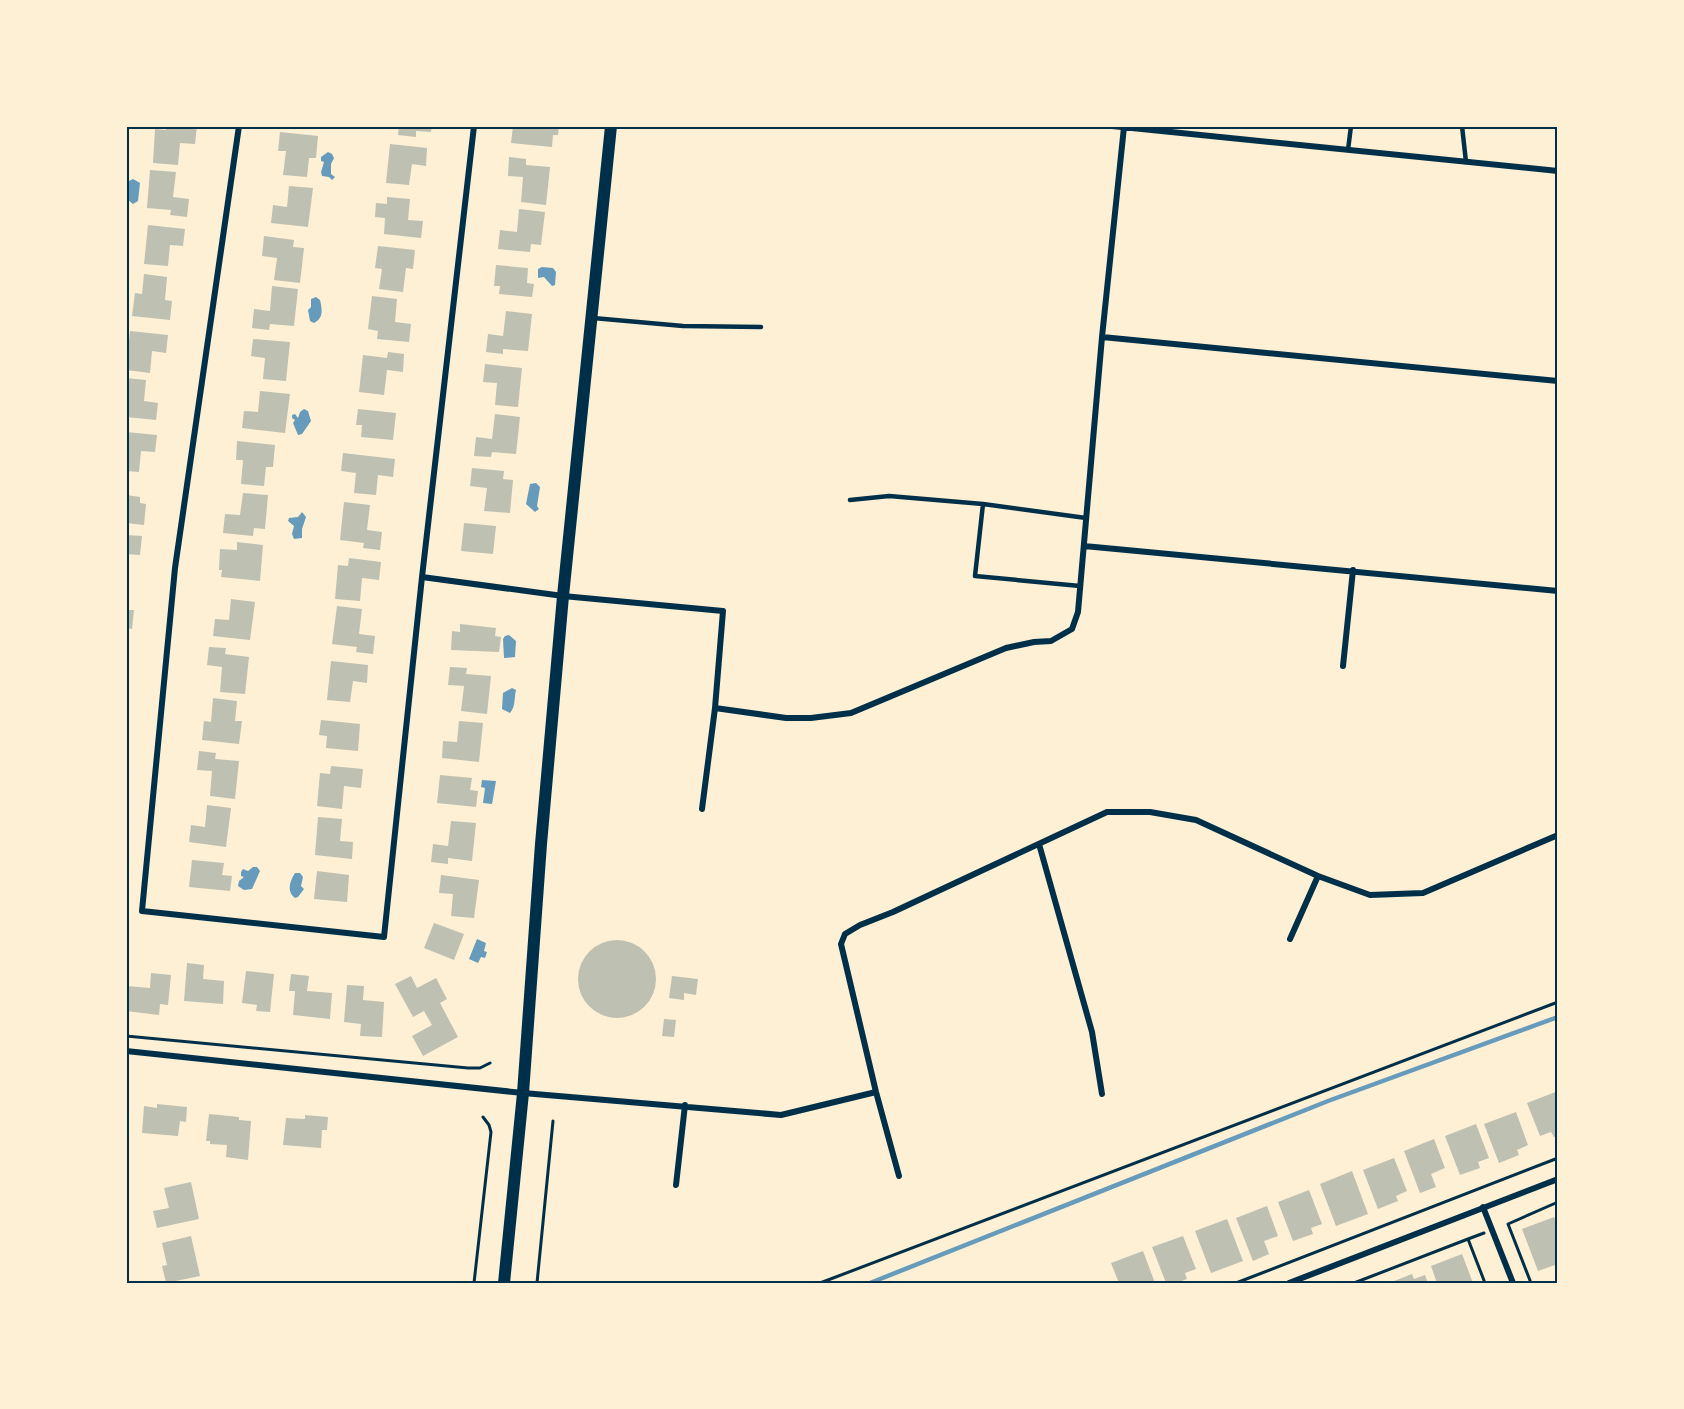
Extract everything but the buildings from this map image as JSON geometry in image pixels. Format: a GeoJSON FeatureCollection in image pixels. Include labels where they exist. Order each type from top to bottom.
{"type":"FeatureCollection","features":[{"type":"Feature","properties":{"kind":"main road"},"geometry":{"type":"LineString","coordinates":[[504,1283],[523,1093],[541,844],[563,596],[611,126]]}},
{"type":"Feature","properties":{"kind":"street"},"geometry":{"type":"LineString","coordinates":[[239,126],[175,567],[142,911],[384,937],[422,577],[474,126]]}},
{"type":"Feature","properties":{"kind":"street"},"geometry":{"type":"LineString","coordinates":[[1112,126],[1558,171]]}},
{"type":"Feature","properties":{"kind":"street"},"geometry":{"type":"LineString","coordinates":[[715,708],[786,718],[811,718],[851,713],[1006,648],[1051,641],[1072,629],[1076,621],[1080,586],[1102,337],[1124,127]]}},
{"type":"Feature","properties":{"kind":"street"},"geometry":{"type":"LineString","coordinates":[[1102,337],[1558,381]]}},
{"type":"Feature","properties":{"kind":"street"},"geometry":{"type":"LineString","coordinates":[[1084,546],[1558,591]]}},
{"type":"Feature","properties":{"kind":"street"},"geometry":{"type":"LineString","coordinates":[[1342,666],[1353,570]]}},
{"type":"Feature","properties":{"kind":"street"},"geometry":{"type":"LineString","coordinates":[[422,577],[563,596],[723,611],[715,708],[702,809]]}},
{"type":"Feature","properties":{"kind":"street"},"geometry":{"type":"LineString","coordinates":[[899,1176],[876,1092],[841,944],[845,934],[860,925],[893,912],[1107,812],[1150,812],[1196,820],[1318,876],[1370,895],[1423,893],[1558,835]]}},
{"type":"Feature","properties":{"kind":"street"},"geometry":{"type":"LineString","coordinates":[[1039,844],[1092,1032],[1102,1094]]}},
{"type":"Feature","properties":{"kind":"street"},"geometry":{"type":"LineString","coordinates":[[1290,939],[1318,876]]}},
{"type":"Feature","properties":{"kind":"street"},"geometry":{"type":"LineString","coordinates":[[126,1051],[523,1093],[781,1115],[876,1092]]}},
{"type":"Feature","properties":{"kind":"street"},"geometry":{"type":"LineString","coordinates":[[676,1185],[685,1106]]}},
{"type":"Feature","properties":{"kind":"street"},"geometry":{"type":"LineString","coordinates":[[1289,1283],[1558,1179]]}},
{"type":"Feature","properties":{"kind":"street"},"geometry":{"type":"LineString","coordinates":[[1484,1208],[1513,1283]]}},
{"type":"Feature","properties":{"kind":"lane"},"geometry":{"type":"LineString","coordinates":[[1348,150],[1351,126]]}},
{"type":"Feature","properties":{"kind":"lane"},"geometry":{"type":"LineString","coordinates":[[1462,126],[1466,162]]}},
{"type":"Feature","properties":{"kind":"lane"},"geometry":{"type":"LineString","coordinates":[[591,318],[683,326],[761,327]]}},
{"type":"Feature","properties":{"kind":"lane"},"geometry":{"type":"LineString","coordinates":[[850,500],[889,496],[982,504],[1045,512],[1062,517],[1086,518]]}},
{"type":"Feature","properties":{"kind":"lane"},"geometry":{"type":"LineString","coordinates":[[982,504],[975,576],[1080,586]]}},
{"type":"Feature","properties":{"kind":"path"},"geometry":{"type":"LineString","coordinates":[[820,1283],[1558,1002]]}},
{"type":"Feature","properties":{"kind":"path"},"geometry":{"type":"LineString","coordinates":[[126,1036],[468,1068],[480,1068],[490,1064]]}},
{"type":"Feature","properties":{"kind":"path"},"geometry":{"type":"LineString","coordinates":[[474,1283],[491,1132],[483,1117]]}},
{"type":"Feature","properties":{"kind":"path"},"geometry":{"type":"LineString","coordinates":[[537,1283],[553,1121]]}},
{"type":"Feature","properties":{"kind":"path"},"geometry":{"type":"LineString","coordinates":[[1236,1283],[1558,1158]]}},
{"type":"Feature","properties":{"kind":"path"},"geometry":{"type":"LineString","coordinates":[[1531,1283],[1508,1224],[1558,1202]]}},
{"type":"Feature","properties":{"kind":"path"},"geometry":{"type":"LineString","coordinates":[[1354,1283],[1468,1239],[1485,1283]]}},
{"type":"Feature","properties":{"kind":"water"},"geometry":{"type":"Polygon","coordinates":[[[328,152],[334,158],[331,164],[331,174],[335,177],[332,180],[322,176],[321,172],[324,162],[321,161],[321,157],[328,152]]]}},
{"type":"Feature","properties":{"kind":"water"},"geometry":{"type":"Polygon","coordinates":[[[133,179],[140,183],[138,201],[133,204],[127,199],[129,181],[133,179]]]}},
{"type":"Feature","properties":{"kind":"water"},"geometry":{"type":"Polygon","coordinates":[[[553,268],[556,272],[555,285],[552,286],[544,277],[538,278],[538,269],[553,268]]]}},
{"type":"Feature","properties":{"kind":"water"},"geometry":{"type":"Polygon","coordinates":[[[316,297],[320,300],[322,313],[314,323],[310,321],[308,310],[311,307],[311,299],[316,297]]]}},
{"type":"Feature","properties":{"kind":"water"},"geometry":{"type":"Polygon","coordinates":[[[304,409],[308,411],[311,421],[302,434],[298,435],[292,415],[295,414],[298,418],[304,409]]]}},
{"type":"Feature","properties":{"kind":"water"},"geometry":{"type":"Polygon","coordinates":[[[536,483],[540,487],[537,506],[539,509],[535,512],[526,504],[530,484],[536,483]]]}},
{"type":"Feature","properties":{"kind":"water"},"geometry":{"type":"Polygon","coordinates":[[[302,512],[306,517],[302,538],[294,539],[292,534],[294,526],[288,521],[289,518],[298,517],[302,512]]]}},
{"type":"Feature","properties":{"kind":"water"},"geometry":{"type":"Polygon","coordinates":[[[509,635],[516,641],[515,657],[504,658],[503,639],[509,635]]]}},
{"type":"Feature","properties":{"kind":"water"},"geometry":{"type":"Polygon","coordinates":[[[512,688],[516,690],[510,713],[502,709],[503,693],[512,688]]]}},
{"type":"Feature","properties":{"kind":"water"},"geometry":{"type":"Polygon","coordinates":[[[482,780],[496,781],[492,804],[483,803],[485,788],[481,787],[482,780]]]}},
{"type":"Feature","properties":{"kind":"water"},"geometry":{"type":"Polygon","coordinates":[[[257,867],[260,871],[252,889],[244,890],[238,886],[239,881],[244,877],[241,876],[241,872],[243,869],[248,871],[257,867]]]}},
{"type":"Feature","properties":{"kind":"water"},"geometry":{"type":"Polygon","coordinates":[[[295,873],[300,873],[303,877],[301,886],[304,889],[295,898],[290,892],[290,883],[295,873]]]}},
{"type":"Feature","properties":{"kind":"water"},"geometry":{"type":"Polygon","coordinates":[[[477,939],[486,943],[484,951],[487,952],[485,958],[481,957],[478,963],[469,959],[477,939]]]}},
{"type":"Feature","properties":{"kind":"waterway"},"geometry":{"type":"LineString","coordinates":[[870,1283],[1328,1101],[1558,1017]]}}]}
